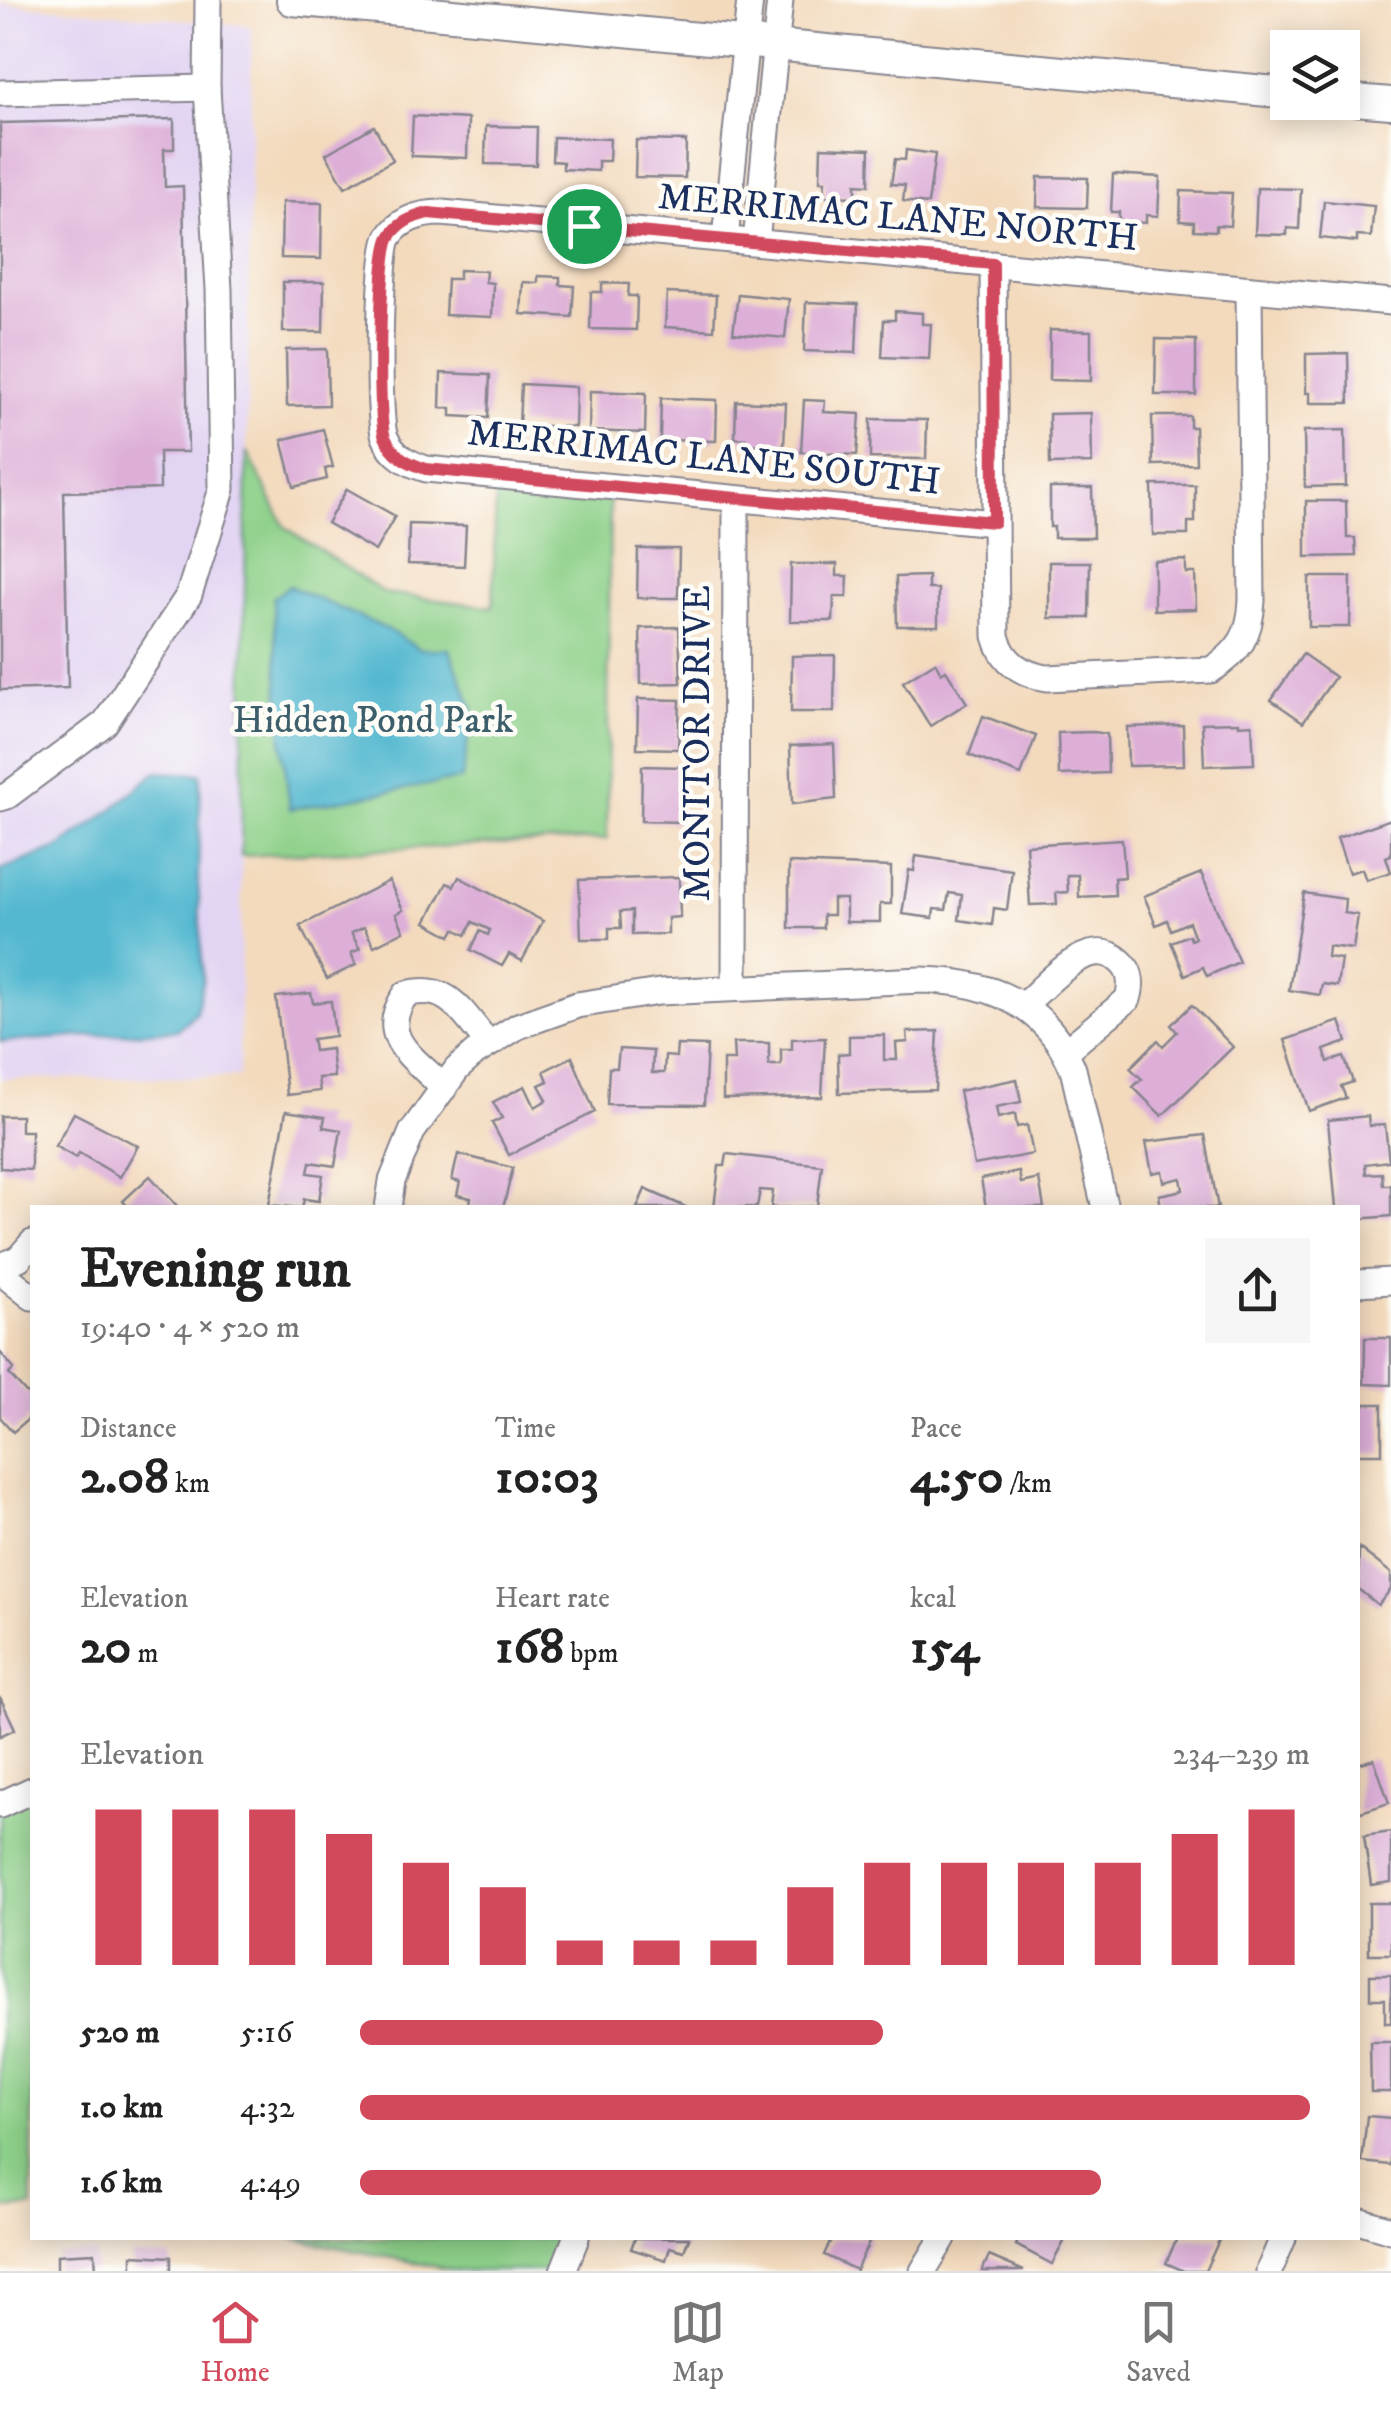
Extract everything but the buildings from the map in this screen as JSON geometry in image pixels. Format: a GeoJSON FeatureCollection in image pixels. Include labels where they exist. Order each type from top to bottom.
{"type":"FeatureCollection","features":[{"type":"Feature","properties":{"kind":"main road"},"geometry":{"type":"LineString","coordinates":[[292,0],[1270,92]]}},
{"type":"Feature","properties":{"kind":"main road"},"geometry":{"type":"LineString","coordinates":[[1360,101],[1391,104]]}},
{"type":"Feature","properties":{"kind":"street"},"geometry":{"type":"LineString","coordinates":[[0,798],[105,723],[189,595],[222,489],[219,289],[207,88],[208,0]]}},
{"type":"Feature","properties":{"kind":"street"},"geometry":{"type":"LineString","coordinates":[[750,0],[760,43],[756,242]]}},
{"type":"Feature","properties":{"kind":"street"},"geometry":{"type":"LineString","coordinates":[[725,239],[760,43],[780,0]]}},
{"type":"Feature","properties":{"kind":"street"},"geometry":{"type":"LineString","coordinates":[[0,93],[207,88]]}},
{"type":"Feature","properties":{"kind":"street","name":"MERRIMAC LANE NORTH"},"geometry":{"type":"LineString","coordinates":[[408,463],[392,448],[382,422],[382,262],[390,236],[401,224],[428,213],[1391,302]]}},
{"type":"Feature","properties":{"kind":"street"},"geometry":{"type":"LineString","coordinates":[[993,264],[996,636],[1005,656],[1018,669],[1047,678],[1211,670],[1244,643],[1252,601],[1249,289]]}},
{"type":"Feature","properties":{"kind":"street","name":"MERRIMAC LANE SOUTH"},"geometry":{"type":"LineString","coordinates":[[408,463],[426,469],[994,522]]}},
{"type":"Feature","properties":{"kind":"street","name":"MONITOR DRIVE"},"geometry":{"type":"LineString","coordinates":[[735,987],[736,500]]}},
{"type":"Feature","properties":{"kind":"street"},"geometry":{"type":"LineString","coordinates":[[1023,1006],[1090,952],[1104,952],[1123,964],[1130,982],[1128,999],[1066,1051]]}},
{"type":"Feature","properties":{"kind":"street"},"geometry":{"type":"LineString","coordinates":[[388,1205],[392,1180],[412,1132],[457,1069],[518,1026],[577,1005],[659,992],[954,980],[986,987],[1023,1006],[1066,1051],[1074,1068],[1104,1205]]}},
{"type":"Feature","properties":{"kind":"street"},"geometry":{"type":"LineString","coordinates":[[444,1088],[396,1039],[392,1025],[396,1008],[406,994],[425,989],[442,992],[490,1044]]}},
{"type":"Feature","properties":{"kind":"street"},"geometry":{"type":"LineString","coordinates":[[30,1245],[0,1269],[30,1295]]}},
{"type":"Feature","properties":{"kind":"street"},"geometry":{"type":"LineString","coordinates":[[1360,1283],[1391,1281]]}},
{"type":"Feature","properties":{"kind":"street"},"geometry":{"type":"LineString","coordinates":[[0,1805],[30,1791]]}},
{"type":"Feature","properties":{"kind":"street"},"geometry":{"type":"LineString","coordinates":[[1360,2221],[1391,2230]]}},
{"type":"Feature","properties":{"kind":"street"},"geometry":{"type":"LineString","coordinates":[[563,2271],[575,2240]]}},
{"type":"Feature","properties":{"kind":"street"},"geometry":{"type":"LineString","coordinates":[[923,2271],[942,2240]]}},
{"type":"Feature","properties":{"kind":"street"},"geometry":{"type":"LineString","coordinates":[[1269,2271],[1282,2240]]}},
{"type":"Feature","properties":{"kind":"shaded area"},"geometry":{"type":"Polygon","coordinates":[[[0,3],[252,26],[239,1077],[0,1079],[0,3]]]}},
{"type":"Feature","properties":{"kind":"green space","name":"Hidden Pond Park"},"geometry":{"type":"Polygon","coordinates":[[[247,451],[285,527],[384,593],[493,607],[496,489],[610,500],[607,839],[241,856],[247,451]]]}},
{"type":"Feature","properties":{"kind":"green space"},"geometry":{"type":"Polygon","coordinates":[[[30,1793],[30,2207],[0,2209],[0,1807],[30,1793]]]}},
{"type":"Feature","properties":{"kind":"green space"},"geometry":{"type":"Polygon","coordinates":[[[302,2240],[575,2240],[563,2271],[458,2271],[302,2240]]]}},
{"type":"Feature","properties":{"kind":"water"},"geometry":{"type":"Polygon","coordinates":[[[289,586],[387,629],[419,649],[449,649],[473,709],[462,779],[290,809],[273,598],[289,586]]]}},
{"type":"Feature","properties":{"kind":"water"},"geometry":{"type":"Polygon","coordinates":[[[156,772],[201,774],[198,877],[203,982],[196,1012],[177,1030],[0,1042],[0,870],[58,848],[156,772]]]}},
{"type":"Feature","properties":{"kind":"route"},"geometry":{"type":"LineString","coordinates":[[428,213],[584,226],[993,264],[994,522],[426,469],[399,458],[385,437],[382,422],[382,262],[390,236],[401,224],[428,213]]}}]}
